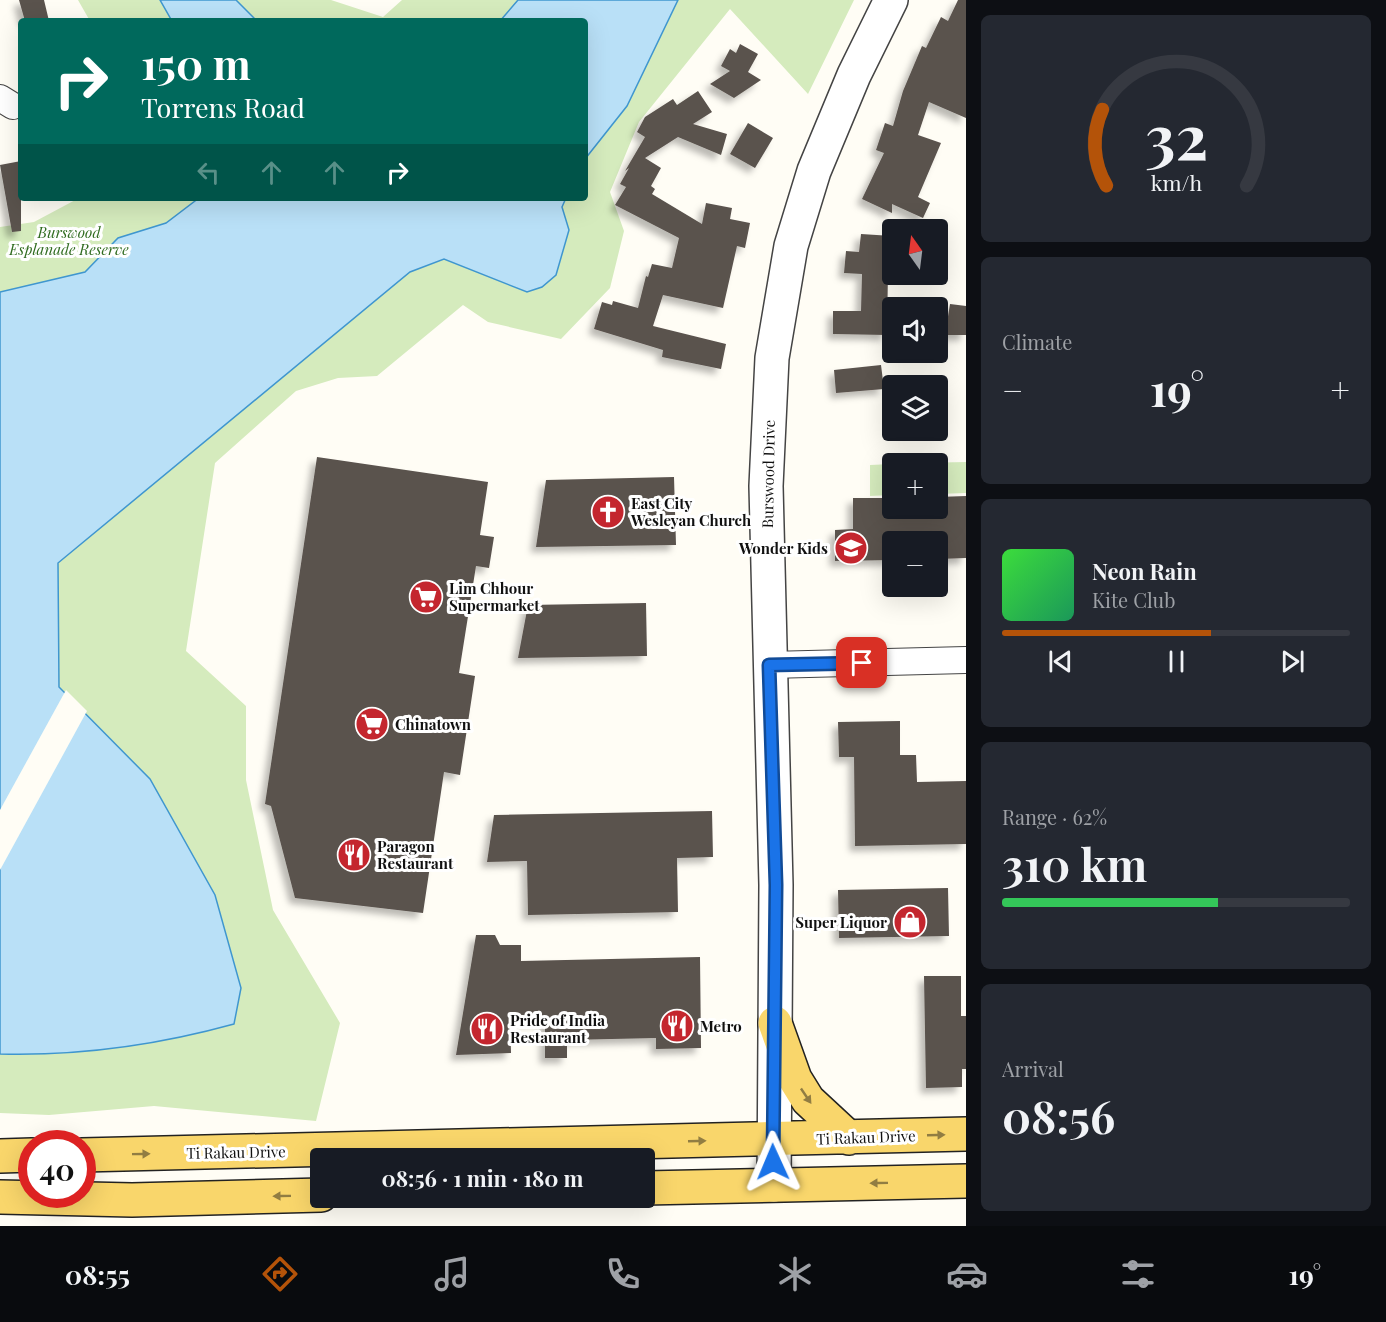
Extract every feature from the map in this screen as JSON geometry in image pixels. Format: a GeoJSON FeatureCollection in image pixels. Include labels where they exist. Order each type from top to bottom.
{"type":"FeatureCollection","features":[{"type":"Feature","properties":{"kind":"main road"},"geometry":{"type":"LineString","coordinates":[[775,1023],[795,1079],[808,1101],[849,1138]]}},
{"type":"Feature","properties":{"kind":"main road","name":"Ti Rakau Drive"},"geometry":{"type":"LineString","coordinates":[[96,1155],[966,1134]]}},
{"type":"Feature","properties":{"kind":"main road"},"geometry":{"type":"LineString","coordinates":[[0,1156],[18,1155]]}},
{"type":"Feature","properties":{"kind":"main road"},"geometry":{"type":"LineString","coordinates":[[655,1188],[966,1181]]}},
{"type":"Feature","properties":{"kind":"main road"},"geometry":{"type":"LineString","coordinates":[[0,1197],[132,1200],[310,1195]]}},
{"type":"Feature","properties":{"kind":"street","name":"Burswood Drive"},"geometry":{"type":"LineString","coordinates":[[774,1185],[774,787],[769,665],[766,474],[772,358],[791,246],[823,150],[854,75],[891,0]]}},
{"type":"Feature","properties":{"kind":"street"},"geometry":{"type":"LineString","coordinates":[[769,665],[966,660]]}},
{"type":"Feature","properties":{"kind":"green space","name":"Burswood Esplanade Reserve"},"geometry":{"type":"Polygon","coordinates":[[[78,0],[331,0],[383,17],[402,0],[854,0],[808,94],[730,9],[639,122],[610,192],[624,231],[610,288],[561,339],[488,322],[463,305],[377,376],[338,378],[296,391],[215,463],[186,651],[246,706],[246,780],[273,910],[340,1023],[316,1121],[154,1106],[49,1115],[0,1113],[0,227],[34,222],[73,201],[588,201],[588,18],[88,18],[78,0]]]}},
{"type":"Feature","properties":{"kind":"green space"},"geometry":{"type":"Polygon","coordinates":[[[948,462],[966,462],[966,493],[948,494],[948,462]]]}},
{"type":"Feature","properties":{"kind":"green space"},"geometry":{"type":"Polygon","coordinates":[[[882,464],[882,495],[870,496],[870,465],[882,464]]]}},
{"type":"Feature","properties":{"kind":"water"},"geometry":{"type":"Polygon","coordinates":[[[160,0],[236,0],[254,18],[170,18],[160,0]]]}},
{"type":"Feature","properties":{"kind":"water"},"geometry":{"type":"Polygon","coordinates":[[[518,0],[678,0],[627,106],[588,155],[588,18],[503,18],[518,0]]]}},
{"type":"Feature","properties":{"kind":"water"},"geometry":{"type":"Polygon","coordinates":[[[195,201],[565,201],[562,207],[569,230],[556,275],[542,287],[527,292],[444,259],[410,272],[58,563],[59,687],[150,779],[215,895],[241,988],[234,1024],[176,1038],[118,1048],[59,1053],[0,1054],[0,292],[85,272],[118,238],[166,223],[195,201]]]}},
{"type":"Feature","properties":{"kind":"pier"},"geometry":{"type":"Polygon","coordinates":[[[66,690],[87,711],[0,870],[0,810],[66,690]]]}},
{"type":"Feature","properties":{"kind":"building"},"geometry":{"type":"Polygon","coordinates":[[[19,0],[44,0],[48,18],[24,18],[19,0]]]}},
{"type":"Feature","properties":{"kind":"building"},"geometry":{"type":"Polygon","coordinates":[[[958,0],[966,0],[966,118],[929,102],[918,135],[941,143],[918,197],[930,203],[923,218],[892,204],[892,213],[862,199],[884,153],[876,150],[885,123],[893,126],[903,91],[922,46],[926,48],[941,17],[948,21],[958,0]]]}},
{"type":"Feature","properties":{"kind":"building"},"geometry":{"type":"Polygon","coordinates":[[[740,44],[758,54],[748,72],[761,80],[734,98],[710,84],[730,71],[721,66],[730,49],[736,53],[740,44]]]}},
{"type":"Feature","properties":{"kind":"building"},"geometry":{"type":"Polygon","coordinates":[[[698,91],[712,112],[693,124],[727,134],[721,155],[678,137],[645,158],[661,168],[651,186],[655,189],[652,194],[702,224],[706,203],[732,208],[730,219],[750,223],[745,248],[737,246],[723,308],[663,295],[653,326],[726,344],[721,369],[662,357],[663,350],[594,329],[602,302],[612,305],[613,301],[638,308],[646,276],[648,277],[652,264],[672,268],[679,238],[615,205],[626,187],[620,184],[629,168],[625,171],[645,137],[637,132],[645,117],[673,99],[677,105],[698,91]]]}},
{"type":"Feature","properties":{"kind":"building"},"geometry":{"type":"Polygon","coordinates":[[[748,123],[773,138],[755,168],[730,154],[748,123]]]}},
{"type":"Feature","properties":{"kind":"building"},"geometry":{"type":"Polygon","coordinates":[[[18,162],[21,231],[12,232],[0,165],[18,162]]]}},
{"type":"Feature","properties":{"kind":"building"},"geometry":{"type":"Polygon","coordinates":[[[861,234],[882,235],[882,285],[888,285],[888,297],[882,297],[882,335],[833,334],[833,311],[861,311],[862,274],[844,273],[846,251],[859,252],[861,234]]]}},
{"type":"Feature","properties":{"kind":"building"},"geometry":{"type":"Polygon","coordinates":[[[950,304],[966,306],[966,335],[948,335],[950,304]]]}},
{"type":"Feature","properties":{"kind":"building"},"geometry":{"type":"Polygon","coordinates":[[[881,365],[882,389],[836,393],[834,370],[881,365]]]}},
{"type":"Feature","properties":{"kind":"building","name":"Chinatown"},"geometry":{"type":"Polygon","coordinates":[[[317,457],[488,482],[480,535],[494,537],[489,568],[476,566],[459,673],[475,676],[460,775],[444,772],[423,913],[295,898],[271,806],[265,804],[317,457]]]}},
{"type":"Feature","properties":{"kind":"building","name":"East City Wesleyan Church"},"geometry":{"type":"Polygon","coordinates":[[[674,477],[676,545],[536,547],[546,480],[674,477]]]}},
{"type":"Feature","properties":{"kind":"building"},"geometry":{"type":"Polygon","coordinates":[[[966,496],[966,558],[948,559],[948,531],[882,531],[882,560],[835,561],[835,530],[853,529],[853,498],[882,498],[882,519],[948,519],[948,497],[966,496]]]}},
{"type":"Feature","properties":{"kind":"building"},"geometry":{"type":"Polygon","coordinates":[[[646,603],[647,656],[518,658],[528,605],[646,603]]]}},
{"type":"Feature","properties":{"kind":"building"},"geometry":{"type":"Polygon","coordinates":[[[900,721],[900,755],[916,755],[917,782],[966,781],[966,844],[855,846],[854,757],[839,757],[838,722],[900,721]]]}},
{"type":"Feature","properties":{"kind":"building"},"geometry":{"type":"Polygon","coordinates":[[[712,811],[713,857],[677,858],[678,912],[528,915],[527,861],[487,862],[494,815],[712,811]]]}},
{"type":"Feature","properties":{"kind":"building"},"geometry":{"type":"Polygon","coordinates":[[[948,888],[949,936],[839,938],[838,890],[948,888]]]}},
{"type":"Feature","properties":{"kind":"building"},"geometry":{"type":"Polygon","coordinates":[[[476,935],[495,935],[500,945],[521,945],[521,961],[700,957],[701,1048],[656,1049],[656,1038],[567,1040],[567,1058],[545,1058],[545,1021],[510,1021],[511,1053],[456,1055],[476,935]]]}},
{"type":"Feature","properties":{"kind":"building"},"geometry":{"type":"Polygon","coordinates":[[[924,976],[961,976],[961,1016],[966,1016],[966,1069],[962,1069],[962,1087],[926,1088],[924,976]]]}},
{"type":"Feature","properties":{"kind":"place","name":"East City Wesleyan Church"},"geometry":{"type":"Point","coordinates":[608,512]}},
{"type":"Feature","properties":{"kind":"place","name":"Wonder Kids"},"geometry":{"type":"Point","coordinates":[851,548]}},
{"type":"Feature","properties":{"kind":"place","name":"Lim Chhour Supermarket"},"geometry":{"type":"Point","coordinates":[426,597]}},
{"type":"Feature","properties":{"kind":"place","name":"Chinatown"},"geometry":{"type":"Point","coordinates":[372,724]}},
{"type":"Feature","properties":{"kind":"place","name":"Paragon Restaurant"},"geometry":{"type":"Point","coordinates":[354,855]}},
{"type":"Feature","properties":{"kind":"place","name":"Super Liquor"},"geometry":{"type":"Point","coordinates":[910,922]}},
{"type":"Feature","properties":{"kind":"place","name":"Metro"},"geometry":{"type":"Point","coordinates":[677,1026]}},
{"type":"Feature","properties":{"kind":"place","name":"Pride of India Restaurant"},"geometry":{"type":"Point","coordinates":[487,1029]}},
{"type":"Feature","properties":{"kind":"route"},"geometry":{"type":"LineString","coordinates":[[773,1162],[776,885],[774,765],[770,725],[769,665],[862,663]]}}]}
